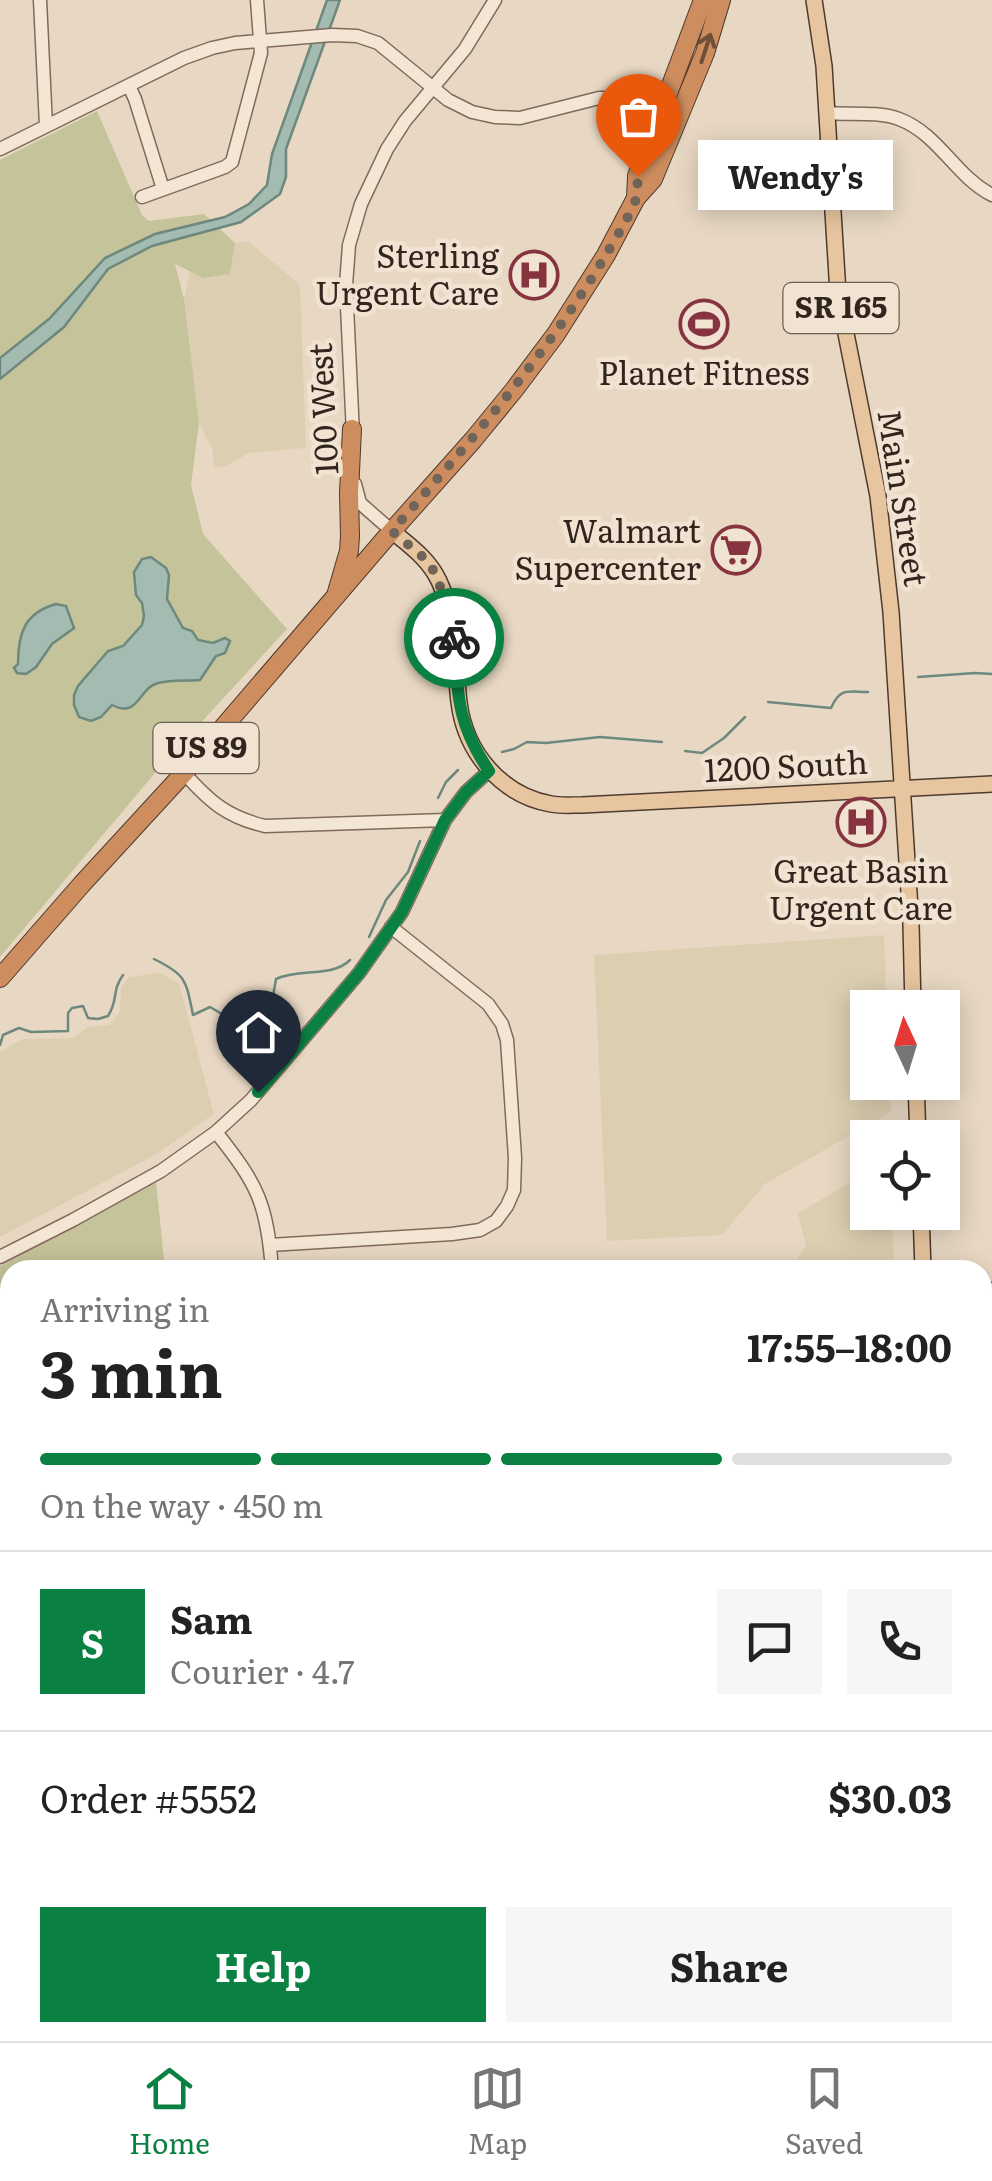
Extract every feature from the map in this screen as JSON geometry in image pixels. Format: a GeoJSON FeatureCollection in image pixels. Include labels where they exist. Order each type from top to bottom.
{"type":"FeatureCollection","features":[{"type":"Feature","properties":{"kind":"highway","name":"US 89"},"geometry":{"type":"LineString","coordinates":[[636,198],[638,176],[704,0]]}},
{"type":"Feature","properties":{"kind":"highway","name":"US 89"},"geometry":{"type":"LineString","coordinates":[[0,978],[483,428],[556,334],[606,256],[636,198],[654,179],[705,53],[721,0]]}},
{"type":"Feature","properties":{"kind":"highway"},"geometry":{"type":"LineString","coordinates":[[334,598],[349,551],[352,429]]}},
{"type":"Feature","properties":{"kind":"main road","name":"Main Street"},"geometry":{"type":"LineString","coordinates":[[814,0],[824,66],[838,293],[878,496],[892,612],[912,990]]}},
{"type":"Feature","properties":{"kind":"main road","name":"100 West"},"geometry":{"type":"LineString","coordinates":[[392,531],[430,563],[441,584],[454,633],[459,706],[473,748],[489,771],[526,797],[553,804],[582,805]]}},
{"type":"Feature","properties":{"kind":"main road","name":"1200 South"},"geometry":{"type":"LineString","coordinates":[[582,805],[992,784]]}},
{"type":"Feature","properties":{"kind":"main road"},"geometry":{"type":"LineString","coordinates":[[922,1230],[923,1260]]}},
{"type":"Feature","properties":{"kind":"street"},"geometry":{"type":"LineString","coordinates":[[40,0],[46,126]]}},
{"type":"Feature","properties":{"kind":"street"},"geometry":{"type":"LineString","coordinates":[[142,197],[226,168],[232,162],[261,53],[257,0]]}},
{"type":"Feature","properties":{"kind":"street","name":"100 West"},"geometry":{"type":"LineString","coordinates":[[392,531],[360,503],[356,490],[346,284],[350,245],[361,204],[387,149],[405,121],[465,49],[495,0]]}},
{"type":"Feature","properties":{"kind":"street"},"geometry":{"type":"LineString","coordinates":[[0,149],[184,58],[212,48],[332,35],[356,36],[378,44],[459,107],[495,118],[520,118],[599,98],[663,110]]}},
{"type":"Feature","properties":{"kind":"street"},"geometry":{"type":"LineString","coordinates":[[129,86],[163,189]]}},
{"type":"Feature","properties":{"kind":"street"},"geometry":{"type":"LineString","coordinates":[[827,113],[902,120],[920,129],[968,178],[992,195]]}},
{"type":"Feature","properties":{"kind":"street"},"geometry":{"type":"LineString","coordinates":[[0,1258],[162,1170],[216,1132],[258,1092],[359,973],[402,912],[445,820],[466,792],[489,771]]}},
{"type":"Feature","properties":{"kind":"street"},"geometry":{"type":"LineString","coordinates":[[184,773],[220,808],[240,820],[265,826],[445,820]]}},
{"type":"Feature","properties":{"kind":"street"},"geometry":{"type":"LineString","coordinates":[[270,1245],[480,1230],[496,1221],[514,1190],[509,1054],[502,1024],[488,1004],[392,927]]}},
{"type":"Feature","properties":{"kind":"street"},"geometry":{"type":"LineString","coordinates":[[216,1132],[257,1189],[271,1260]]}},
{"type":"Feature","properties":{"kind":"shaded area"},"geometry":{"type":"Polygon","coordinates":[[[327,0],[340,0],[286,149],[286,177],[280,194],[241,222],[152,246],[108,269],[64,327],[0,379],[0,358],[49,319],[105,258],[155,234],[225,217],[249,204],[267,185],[272,154],[327,0]]]}},
{"type":"Feature","properties":{"kind":"shaded area"},"geometry":{"type":"Polygon","coordinates":[[[248,241],[300,285],[306,448],[249,453],[223,468],[214,466],[212,449],[199,423],[184,299],[190,270],[204,278],[230,274],[235,243],[248,241]]]}},
{"type":"Feature","properties":{"kind":"shaded area"},"geometry":{"type":"Polygon","coordinates":[[[151,557],[166,568],[167,599],[183,628],[192,631],[198,640],[213,643],[225,638],[230,641],[225,653],[216,656],[200,680],[158,683],[133,706],[112,705],[91,721],[79,717],[74,705],[78,686],[108,651],[123,646],[142,625],[144,616],[136,595],[134,572],[142,559],[151,557]]]}},
{"type":"Feature","properties":{"kind":"shaded area"},"geometry":{"type":"Polygon","coordinates":[[[56,604],[66,606],[74,628],[52,644],[36,667],[26,674],[17,673],[14,668],[25,626],[37,613],[56,604]]]}},
{"type":"Feature","properties":{"kind":"shaded area"},"geometry":{"type":"Polygon","coordinates":[[[884,935],[886,990],[850,990],[850,1100],[891,1100],[891,1112],[877,1120],[850,1120],[850,1135],[765,1184],[722,1235],[607,1241],[594,955],[884,935]]]}},
{"type":"Feature","properties":{"kind":"shaded area"},"geometry":{"type":"Polygon","coordinates":[[[159,973],[179,983],[214,1114],[155,1155],[0,1237],[0,1052],[22,1039],[72,1038],[88,1027],[110,1025],[120,1011],[121,987],[129,977],[159,973]]]}},
{"type":"Feature","properties":{"kind":"shaded area"},"geometry":{"type":"Polygon","coordinates":[[[850,1183],[850,1230],[893,1230],[894,1260],[796,1260],[806,1246],[798,1213],[850,1183]]]}},
{"type":"Feature","properties":{"kind":"green space"},"geometry":{"type":"Polygon","coordinates":[[[97,111],[142,215],[149,221],[204,214],[235,243],[230,274],[204,278],[175,264],[184,299],[199,423],[191,485],[203,534],[287,629],[160,767],[0,957],[0,160],[97,111]]]}},
{"type":"Feature","properties":{"kind":"green space"},"geometry":{"type":"Polygon","coordinates":[[[156,1181],[164,1260],[11,1260],[156,1181]]]}},
{"type":"Feature","properties":{"kind":"waterway"},"geometry":{"type":"LineString","coordinates":[[918,677],[992,674]]}},
{"type":"Feature","properties":{"kind":"waterway"},"geometry":{"type":"LineString","coordinates":[[768,702],[831,708],[841,694],[868,692]]}},
{"type":"Feature","properties":{"kind":"waterway"},"geometry":{"type":"LineString","coordinates":[[685,751],[702,753],[745,717]]}},
{"type":"Feature","properties":{"kind":"waterway"},"geometry":{"type":"LineString","coordinates":[[502,752],[527,742],[600,737],[662,742]]}},
{"type":"Feature","properties":{"kind":"waterway"},"geometry":{"type":"LineString","coordinates":[[438,798],[458,770]]}},
{"type":"Feature","properties":{"kind":"waterway"},"geometry":{"type":"LineString","coordinates":[[369,937],[386,900],[408,872],[420,841]]}},
{"type":"Feature","properties":{"kind":"waterway"},"geometry":{"type":"LineString","coordinates":[[154,959],[183,980],[193,1015],[210,1007],[227,1017],[260,1012],[272,1002],[276,979],[334,969],[350,960]]}},
{"type":"Feature","properties":{"kind":"waterway"},"geometry":{"type":"LineString","coordinates":[[0,1045],[3,1035],[19,1028],[31,1032],[68,1031],[68,1013],[72,1008],[83,1006],[88,1018],[108,1016],[123,975]]}},
{"type":"Feature","properties":{"kind":"way so far"},"geometry":{"type":"LineString","coordinates":[[454,638],[448,605],[430,563],[392,531],[473,440],[556,334],[606,256],[636,198],[638,176]]}},
{"type":"Feature","properties":{"kind":"place","name":"Wendy's"},"geometry":{"type":"Point","coordinates":[638,176]}},
{"type":"Feature","properties":{"kind":"place","name":"Sterling Urgent Care"},"geometry":{"type":"Point","coordinates":[534,275]}},
{"type":"Feature","properties":{"kind":"place","name":"Planet Fitness"},"geometry":{"type":"Point","coordinates":[704,324]}},
{"type":"Feature","properties":{"kind":"place","name":"Walmart Supercenter"},"geometry":{"type":"Point","coordinates":[736,550]}},
{"type":"Feature","properties":{"kind":"place","name":"Great Basin Urgent Care"},"geometry":{"type":"Point","coordinates":[861,822]}},
{"type":"Feature","properties":{"kind":"route"},"geometry":{"type":"LineString","coordinates":[[258,1092],[359,973],[402,912],[445,820],[466,792],[489,771],[473,748],[459,706],[454,638]]}}]}
